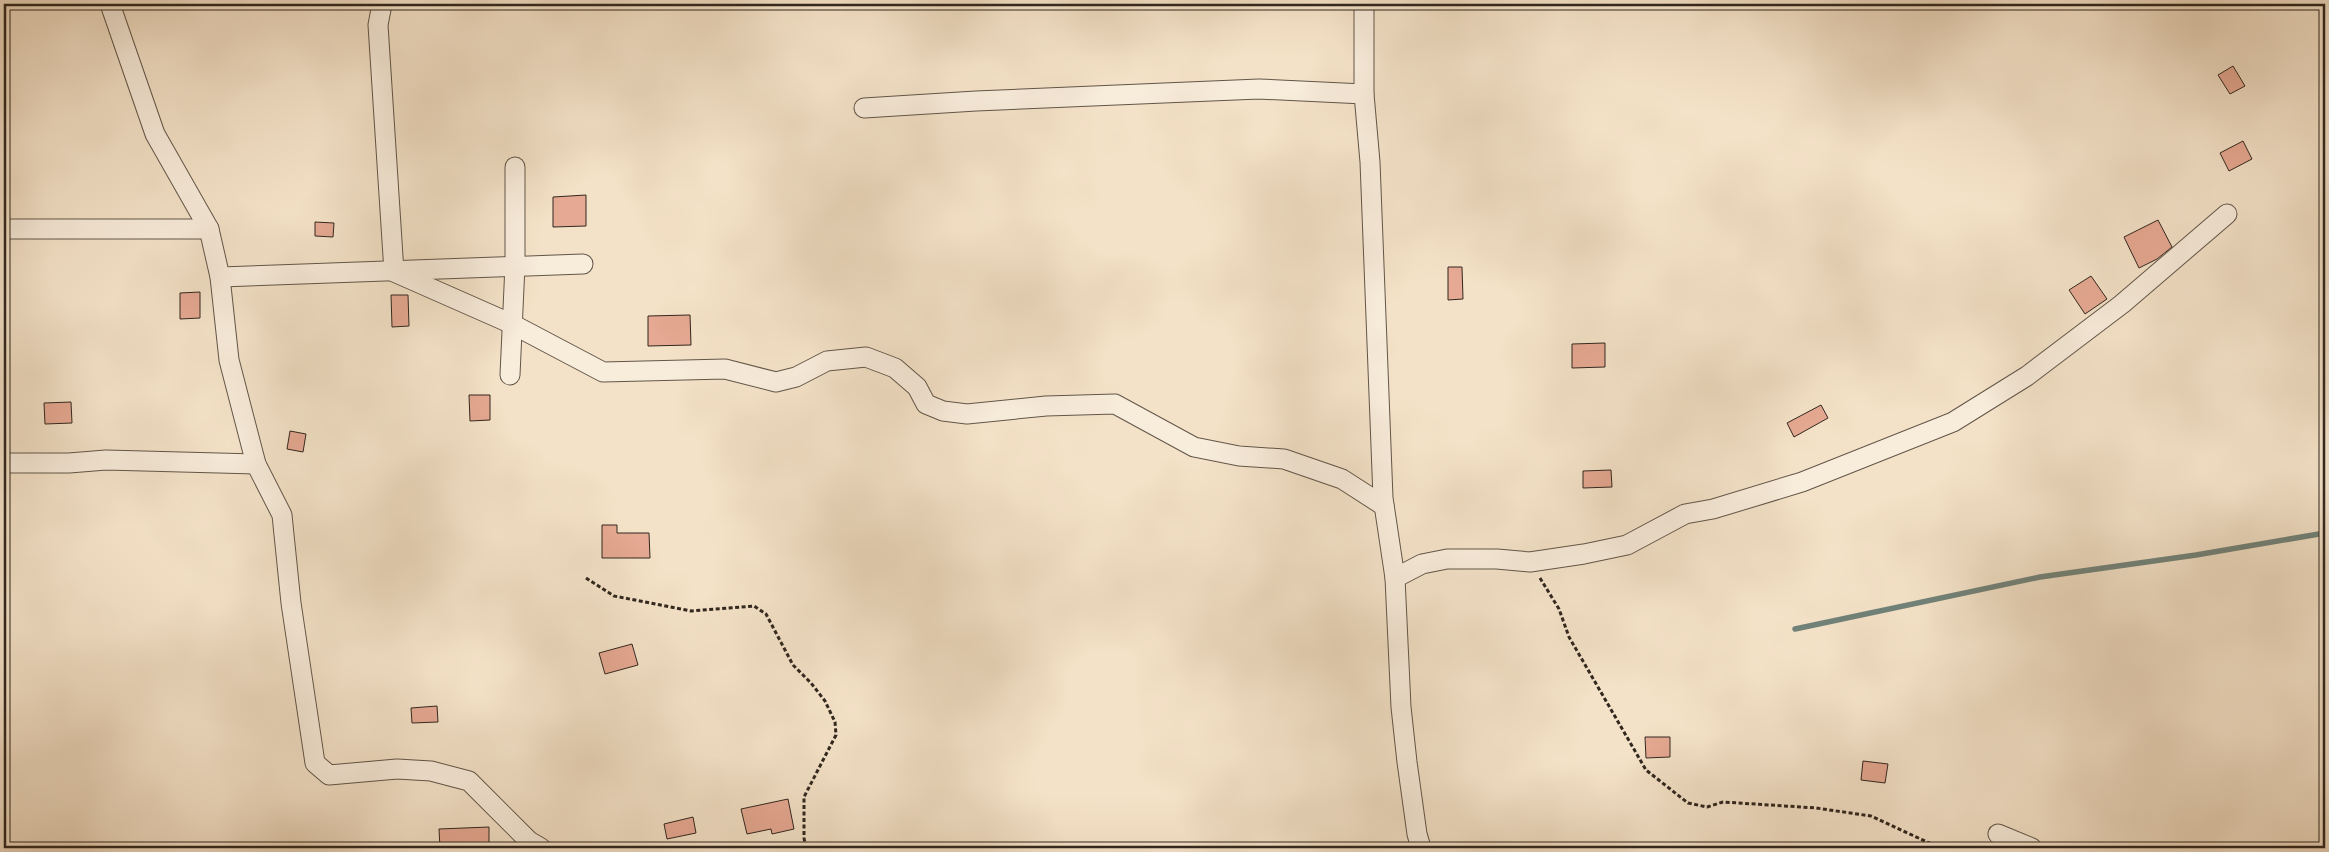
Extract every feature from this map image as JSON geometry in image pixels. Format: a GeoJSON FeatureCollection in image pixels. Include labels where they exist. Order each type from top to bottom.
{"type":"FeatureCollection","features":[{"type":"Feature","properties":{"kind":"street"},"geometry":{"type":"LineString","coordinates":[[110,4],[155,134],[209,229],[220,277],[229,360],[256,464],[282,515],[291,603],[315,763],[329,775],[397,769],[431,771],[469,781],[528,841],[541,848]]}},
{"type":"Feature","properties":{"kind":"street"},"geometry":{"type":"LineString","coordinates":[[382,4],[378,24],[394,272]]}},
{"type":"Feature","properties":{"kind":"street"},"geometry":{"type":"LineString","coordinates":[[1364,4],[1364,94],[1370,162],[1384,506],[1395,578],[1401,707],[1417,834],[1421,848]]}},
{"type":"Feature","properties":{"kind":"street"},"geometry":{"type":"LineString","coordinates":[[864,108],[976,101],[1260,89],[1364,94]]}},
{"type":"Feature","properties":{"kind":"street"},"geometry":{"type":"LineString","coordinates":[[510,376],[515,265],[515,167]]}},
{"type":"Feature","properties":{"kind":"street"},"geometry":{"type":"LineString","coordinates":[[1395,578],[1422,564],[1447,560],[1497,559],[1530,562],[1568,557],[1627,545],[1685,514],[1713,509],[1802,482],[1952,422],[2027,376],[2049,360],[2122,304],[2227,214]]}},
{"type":"Feature","properties":{"kind":"street"},"geometry":{"type":"LineString","coordinates":[[4,229],[209,229]]}},
{"type":"Feature","properties":{"kind":"street"},"geometry":{"type":"LineString","coordinates":[[220,277],[583,264]]}},
{"type":"Feature","properties":{"kind":"street"},"geometry":{"type":"LineString","coordinates":[[394,272],[512,324],[603,372],[724,369],[776,382],[796,377],[827,361],[866,357],[895,368],[917,387],[926,404],[944,411],[968,414],[1046,406],[1115,404],[1194,447],[1239,456],[1284,459],[1342,479],[1384,506]]}},
{"type":"Feature","properties":{"kind":"street"},"geometry":{"type":"LineString","coordinates":[[4,463],[69,463],[106,460],[256,464]]}},
{"type":"Feature","properties":{"kind":"street"},"geometry":{"type":"LineString","coordinates":[[1998,834],[2032,848]]}},
{"type":"Feature","properties":{"kind":"path"},"geometry":{"type":"LineString","coordinates":[[1530,562],[1559,609],[1569,637],[1646,770],[1688,803],[1707,807],[1723,802],[1816,808],[1870,816],[1940,848]]}},
{"type":"Feature","properties":{"kind":"path"},"geometry":{"type":"LineString","coordinates":[[586,578],[614,596],[691,612],[754,606],[766,614],[793,665],[812,683],[825,701],[835,722],[836,735],[804,796],[806,848]]}},
{"type":"Feature","properties":{"kind":"building"},"geometry":{"type":"Polygon","coordinates":[[[2233,66],[2245,86],[2230,94],[2218,75],[2233,66]]]}},
{"type":"Feature","properties":{"kind":"building"},"geometry":{"type":"Polygon","coordinates":[[[2243,141],[2252,159],[2229,171],[2220,153],[2243,141]]]}},
{"type":"Feature","properties":{"kind":"building"},"geometry":{"type":"Polygon","coordinates":[[[586,195],[586,226],[553,227],[553,197],[586,195]]]}},
{"type":"Feature","properties":{"kind":"building"},"geometry":{"type":"Polygon","coordinates":[[[2158,220],[2172,247],[2157,259],[2139,268],[2124,237],[2158,220]]]}},
{"type":"Feature","properties":{"kind":"building"},"geometry":{"type":"Polygon","coordinates":[[[315,222],[334,223],[333,237],[315,236],[315,222]]]}},
{"type":"Feature","properties":{"kind":"building"},"geometry":{"type":"Polygon","coordinates":[[[1448,267],[1462,267],[1463,299],[1448,300],[1448,267]]]}},
{"type":"Feature","properties":{"kind":"building"},"geometry":{"type":"Polygon","coordinates":[[[2091,276],[2107,299],[2085,314],[2069,290],[2091,276]]]}},
{"type":"Feature","properties":{"kind":"building"},"geometry":{"type":"Polygon","coordinates":[[[200,292],[200,318],[180,319],[180,293],[200,292]]]}},
{"type":"Feature","properties":{"kind":"building"},"geometry":{"type":"Polygon","coordinates":[[[391,295],[408,295],[409,326],[392,327],[391,295]]]}},
{"type":"Feature","properties":{"kind":"building"},"geometry":{"type":"Polygon","coordinates":[[[690,315],[691,345],[648,346],[648,316],[690,315]]]}},
{"type":"Feature","properties":{"kind":"building"},"geometry":{"type":"Polygon","coordinates":[[[1605,343],[1605,367],[1572,368],[1572,344],[1605,343]]]}},
{"type":"Feature","properties":{"kind":"building"},"geometry":{"type":"Polygon","coordinates":[[[469,395],[490,395],[490,420],[470,421],[469,395]]]}},
{"type":"Feature","properties":{"kind":"building"},"geometry":{"type":"Polygon","coordinates":[[[71,402],[72,423],[45,424],[44,403],[71,402]]]}},
{"type":"Feature","properties":{"kind":"building"},"geometry":{"type":"Polygon","coordinates":[[[1821,405],[1828,418],[1794,437],[1787,423],[1821,405]]]}},
{"type":"Feature","properties":{"kind":"building"},"geometry":{"type":"Polygon","coordinates":[[[290,431],[306,434],[303,452],[287,449],[290,431]]]}},
{"type":"Feature","properties":{"kind":"building"},"geometry":{"type":"Polygon","coordinates":[[[1611,470],[1612,487],[1583,488],[1583,471],[1611,470]]]}},
{"type":"Feature","properties":{"kind":"building"},"geometry":{"type":"Polygon","coordinates":[[[602,525],[617,525],[617,533],[649,533],[650,558],[602,558],[602,525]]]}},
{"type":"Feature","properties":{"kind":"building"},"geometry":{"type":"Polygon","coordinates":[[[632,644],[638,665],[605,674],[599,653],[632,644]]]}},
{"type":"Feature","properties":{"kind":"building"},"geometry":{"type":"Polygon","coordinates":[[[437,706],[438,722],[412,723],[411,708],[437,706]]]}},
{"type":"Feature","properties":{"kind":"building"},"geometry":{"type":"Polygon","coordinates":[[[1645,737],[1670,737],[1670,757],[1646,758],[1645,737]]]}},
{"type":"Feature","properties":{"kind":"building"},"geometry":{"type":"Polygon","coordinates":[[[1863,761],[1888,764],[1885,783],[1861,780],[1863,761]]]}},
{"type":"Feature","properties":{"kind":"building"},"geometry":{"type":"Polygon","coordinates":[[[788,799],[794,829],[772,834],[771,829],[747,834],[741,809],[788,799]]]}},
{"type":"Feature","properties":{"kind":"building"},"geometry":{"type":"Polygon","coordinates":[[[693,817],[696,833],[667,839],[664,824],[693,817]]]}},
{"type":"Feature","properties":{"kind":"building"},"geometry":{"type":"Polygon","coordinates":[[[489,827],[489,848],[440,848],[439,829],[489,827]]]}},
{"type":"Feature","properties":{"kind":"waterway"},"geometry":{"type":"LineString","coordinates":[[1795,629],[2040,577],[2196,555],[2325,533]]}}]}
